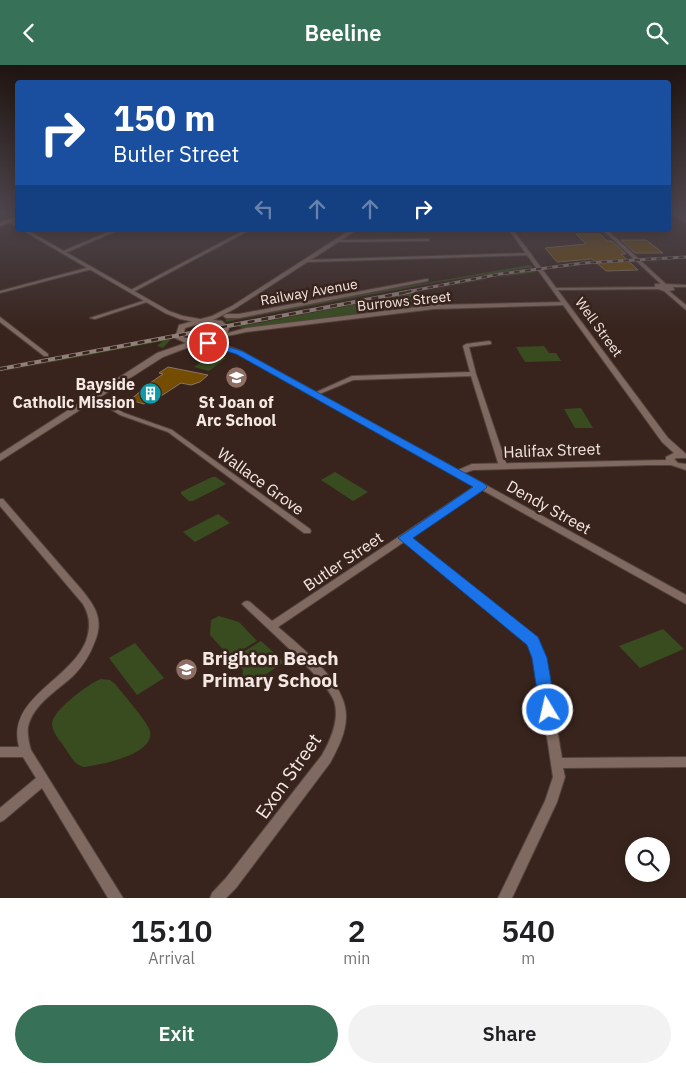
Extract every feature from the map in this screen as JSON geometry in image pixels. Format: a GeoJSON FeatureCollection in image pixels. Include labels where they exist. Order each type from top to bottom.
{"type":"FeatureCollection","features":[{"type":"Feature","properties":{"kind":"main road"},"geometry":{"type":"LineString","coordinates":[[160,355],[186,325],[222,315],[320,252]]}},
{"type":"Feature","properties":{"kind":"main road"},"geometry":{"type":"LineString","coordinates":[[222,315],[223,330]]}},
{"type":"Feature","properties":{"kind":"main road"},"geometry":{"type":"LineString","coordinates":[[200,321],[214,321],[223,330]]}},
{"type":"Feature","properties":{"kind":"main road"},"geometry":{"type":"LineString","coordinates":[[0,458],[160,355],[178,347],[200,342],[223,330]]}},
{"type":"Feature","properties":{"kind":"main road"},"geometry":{"type":"LineString","coordinates":[[179,333],[183,340],[200,342]]}},
{"type":"Feature","properties":{"kind":"street"},"geometry":{"type":"LineString","coordinates":[[63,252],[167,312],[182,318],[200,321]]}},
{"type":"Feature","properties":{"kind":"street"},"geometry":{"type":"LineString","coordinates":[[131,291],[206,252]]}},
{"type":"Feature","properties":{"kind":"street"},"geometry":{"type":"LineString","coordinates":[[628,252],[686,308]]}},
{"type":"Feature","properties":{"kind":"street"},"geometry":{"type":"LineString","coordinates":[[306,261],[529,254]]}},
{"type":"Feature","properties":{"kind":"street","name":"Well Street"},"geometry":{"type":"LineString","coordinates":[[529,254],[665,440],[678,464]]}},
{"type":"Feature","properties":{"kind":"street"},"geometry":{"type":"LineString","coordinates":[[0,291],[90,268]]}},
{"type":"Feature","properties":{"kind":"street","name":"Railway Avenue"},"geometry":{"type":"LineString","coordinates":[[222,315],[239,316],[426,280]]}},
{"type":"Feature","properties":{"kind":"street"},"geometry":{"type":"LineString","coordinates":[[555,289],[686,287]]}},
{"type":"Feature","properties":{"kind":"street"},"geometry":{"type":"LineString","coordinates":[[93,318],[148,301]]}},
{"type":"Feature","properties":{"kind":"street","name":"Burrows Street"},"geometry":{"type":"LineString","coordinates":[[223,330],[246,330],[434,307],[565,304]]}},
{"type":"Feature","properties":{"kind":"street"},"geometry":{"type":"LineString","coordinates":[[167,312],[178,323],[179,333]]}},
{"type":"Feature","properties":{"kind":"street"},"geometry":{"type":"LineString","coordinates":[[0,319],[46,355]]}},
{"type":"Feature","properties":{"kind":"street","name":"Dendy Street"},"geometry":{"type":"LineString","coordinates":[[223,330],[239,353]]}},
{"type":"Feature","properties":{"kind":"street","name":"Dendy Street"},"geometry":{"type":"LineString","coordinates":[[200,342],[219,345],[239,353],[686,600]]}},
{"type":"Feature","properties":{"kind":"street"},"geometry":{"type":"LineString","coordinates":[[489,343],[466,347],[503,466]]}},
{"type":"Feature","properties":{"kind":"street"},"geometry":{"type":"LineString","coordinates":[[315,394],[352,378],[473,374]]}},
{"type":"Feature","properties":{"kind":"street","name":"Wallace Grove"},"geometry":{"type":"LineString","coordinates":[[94,397],[122,414],[170,431],[307,531]]}},
{"type":"Feature","properties":{"kind":"street","name":"Well Street"},"geometry":{"type":"LineString","coordinates":[[665,440],[684,456]]}},
{"type":"Feature","properties":{"kind":"street","name":"Halifax Street"},"geometry":{"type":"LineString","coordinates":[[457,473],[472,467],[650,462],[678,464],[684,456]]}},
{"type":"Feature","properties":{"kind":"street","name":"Butler Street"},"geometry":{"type":"LineString","coordinates":[[271,627],[481,487]]}},
{"type":"Feature","properties":{"kind":"street"},"geometry":{"type":"LineString","coordinates":[[0,501],[79,594],[91,611],[95,621],[92,641],[76,667],[37,701],[23,725],[22,737],[26,752],[42,780],[116,898]]}},
{"type":"Feature","properties":{"kind":"street"},"geometry":{"type":"LineString","coordinates":[[405,538],[533,641],[540,658],[559,777],[552,802],[505,898]]}},
{"type":"Feature","properties":{"kind":"street","name":"Exon Street"},"geometry":{"type":"LineString","coordinates":[[217,898],[231,883],[326,759],[338,735],[340,711],[335,691],[319,673],[247,604]]}},
{"type":"Feature","properties":{"kind":"street"},"geometry":{"type":"LineString","coordinates":[[0,753],[26,752]]}},
{"type":"Feature","properties":{"kind":"street"},"geometry":{"type":"LineString","coordinates":[[557,763],[686,762]]}},
{"type":"Feature","properties":{"kind":"street"},"geometry":{"type":"LineString","coordinates":[[0,816],[42,780]]}},
{"type":"Feature","properties":{"kind":"green space"},"geometry":{"type":"Polygon","coordinates":[[[529,265],[533,267],[433,283],[225,322],[227,318],[529,265]]]}},
{"type":"Feature","properties":{"kind":"green space"},"geometry":{"type":"Polygon","coordinates":[[[535,270],[536,272],[493,278],[535,270]]]}},
{"type":"Feature","properties":{"kind":"green space"},"geometry":{"type":"Polygon","coordinates":[[[493,278],[420,292],[479,280],[493,278]]]}},
{"type":"Feature","properties":{"kind":"green space"},"geometry":{"type":"Polygon","coordinates":[[[420,292],[426,305],[245,328],[237,327],[420,292]]]}},
{"type":"Feature","properties":{"kind":"green space"},"geometry":{"type":"Polygon","coordinates":[[[173,337],[163,348],[157,346],[163,341],[0,372],[173,337]]]}},
{"type":"Feature","properties":{"kind":"green space"},"geometry":{"type":"Polygon","coordinates":[[[544,346],[549,353],[556,353],[561,361],[525,362],[516,347],[544,346]]]}},
{"type":"Feature","properties":{"kind":"green space"},"geometry":{"type":"Polygon","coordinates":[[[212,355],[226,358],[209,371],[194,367],[212,355]]]}},
{"type":"Feature","properties":{"kind":"green space"},"geometry":{"type":"Polygon","coordinates":[[[581,408],[593,428],[575,428],[564,409],[581,408]]]}},
{"type":"Feature","properties":{"kind":"green space"},"geometry":{"type":"Polygon","coordinates":[[[335,472],[368,492],[353,501],[321,480],[335,472]]]}},
{"type":"Feature","properties":{"kind":"green space"},"geometry":{"type":"Polygon","coordinates":[[[212,477],[216,477],[226,484],[193,501],[189,501],[181,494],[181,492],[212,477]]]}},
{"type":"Feature","properties":{"kind":"green space"},"geometry":{"type":"Polygon","coordinates":[[[218,514],[230,523],[195,542],[183,532],[218,514]]]}},
{"type":"Feature","properties":{"kind":"green space"},"geometry":{"type":"Polygon","coordinates":[[[219,616],[239,622],[257,641],[230,657],[210,635],[211,620],[219,616]]]}},
{"type":"Feature","properties":{"kind":"green space"},"geometry":{"type":"Polygon","coordinates":[[[663,629],[684,649],[640,668],[619,646],[663,629]]]}},
{"type":"Feature","properties":{"kind":"green space"},"geometry":{"type":"Polygon","coordinates":[[[261,641],[284,662],[259,679],[242,679],[243,670],[232,659],[261,641]]]}},
{"type":"Feature","properties":{"kind":"green space"},"geometry":{"type":"Polygon","coordinates":[[[135,643],[164,678],[137,695],[109,658],[135,643]]]}},
{"type":"Feature","properties":{"kind":"green space"},"geometry":{"type":"Polygon","coordinates":[[[101,679],[110,680],[115,684],[134,707],[150,731],[150,739],[136,752],[125,757],[84,767],[73,760],[55,734],[52,724],[54,718],[64,705],[101,679]]]}},
{"type":"Feature","properties":{"kind":"building"},"geometry":{"type":"Polygon","coordinates":[[[548,252],[624,252],[626,254],[621,254],[638,270],[606,271],[592,259],[557,262],[548,252]]]}},
{"type":"Feature","properties":{"kind":"building"},"geometry":{"type":"Polygon","coordinates":[[[634,252],[663,253],[635,253],[634,252]]]}},
{"type":"Feature","properties":{"kind":"building"},"geometry":{"type":"Polygon","coordinates":[[[168,367],[208,375],[200,382],[191,385],[181,383],[158,398],[154,397],[144,404],[130,400],[142,390],[140,390],[163,374],[159,373],[168,367]]]}},
{"type":"Feature","properties":{"kind":"railway"},"geometry":{"type":"LineString","coordinates":[[406,292],[500,274],[584,263],[686,257]]}},
{"type":"Feature","properties":{"kind":"railway"},"geometry":{"type":"LineString","coordinates":[[0,369],[413,291]]}},
{"type":"Feature","properties":{"kind":"place","name":"St Joan of Arc School"},"geometry":{"type":"Point","coordinates":[236,378]}},
{"type":"Feature","properties":{"kind":"place","name":"Bayside Catholic Mission"},"geometry":{"type":"Point","coordinates":[151,393]}},
{"type":"Feature","properties":{"kind":"place","name":"Brighton Beach Primary School"},"geometry":{"type":"Point","coordinates":[186,669]}},
{"type":"Feature","properties":{"kind":"route"},"geometry":{"type":"LineString","coordinates":[[208,343],[239,353],[481,487],[405,538],[528,635],[533,641],[540,658],[548,710]]}}]}
